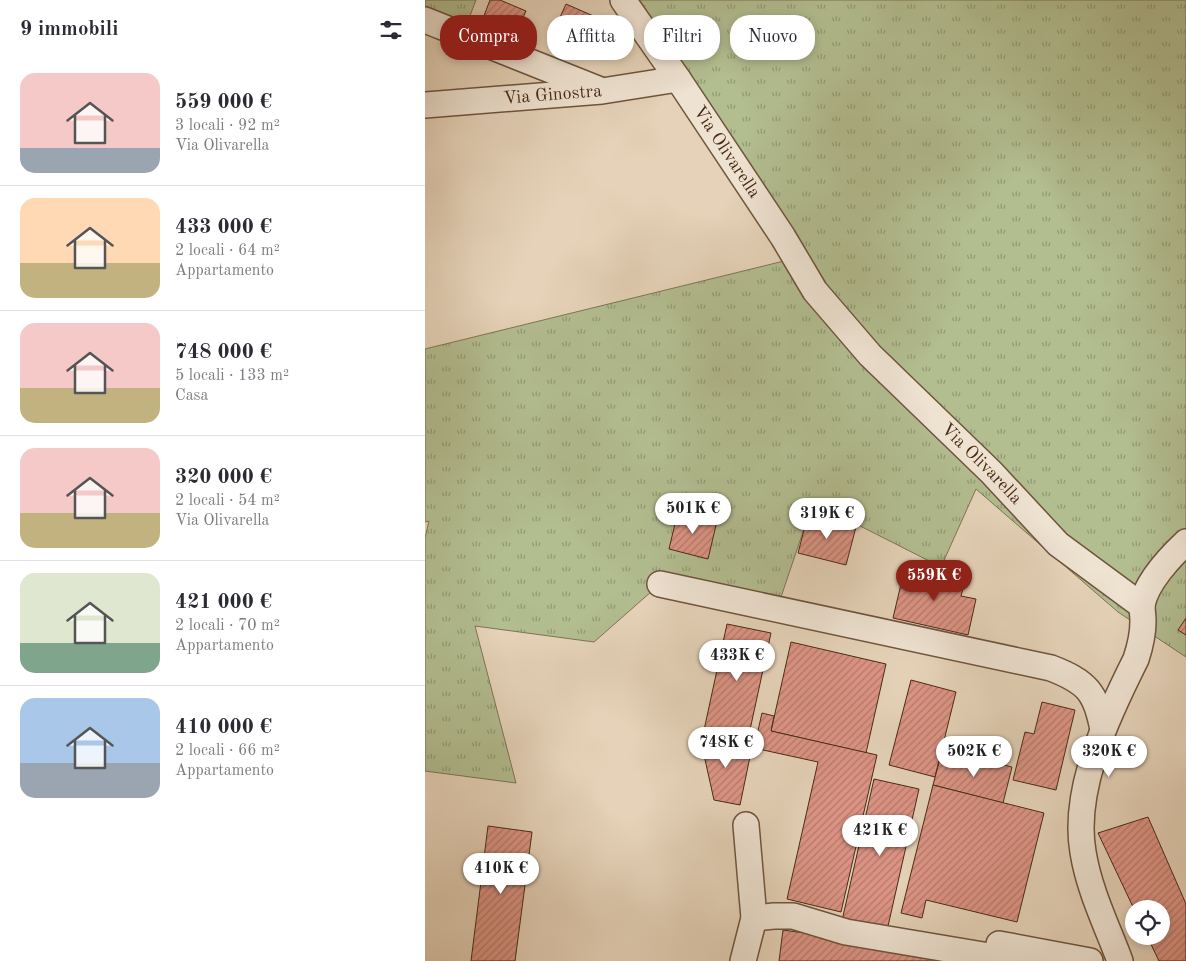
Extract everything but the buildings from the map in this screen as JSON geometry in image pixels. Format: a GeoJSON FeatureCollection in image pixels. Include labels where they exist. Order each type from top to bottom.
{"type":"FeatureCollection","features":[{"type":"Feature","properties":{"kind":"street","name":"Via Olivarella"},"geometry":{"type":"LineString","coordinates":[[623,0],[783,237],[815,291],[870,355],[991,472],[1058,544],[1142,606]]}},
{"type":"Feature","properties":{"kind":"street"},"geometry":{"type":"LineString","coordinates":[[425,20],[602,91]]}},
{"type":"Feature","properties":{"kind":"street","name":"Via Ginostra"},"geometry":{"type":"LineString","coordinates":[[425,105],[602,91],[678,79]]}},
{"type":"Feature","properties":{"kind":"street"},"geometry":{"type":"LineString","coordinates":[[1120,961],[1088,875],[1081,838],[1082,807],[1087,782],[1103,730],[1140,648],[1143,622],[1142,606],[1148,590],[1169,559],[1186,542]]}},
{"type":"Feature","properties":{"kind":"street"},"geometry":{"type":"LineString","coordinates":[[660,584],[1051,668],[1069,675],[1083,684],[1097,704],[1103,730]]}},
{"type":"Feature","properties":{"kind":"street"},"geometry":{"type":"LineString","coordinates":[[743,961],[754,918],[746,825]]}},
{"type":"Feature","properties":{"kind":"street"},"geometry":{"type":"LineString","coordinates":[[754,918],[793,916],[846,932],[1019,961]]}},
{"type":"Feature","properties":{"kind":"street"},"geometry":{"type":"LineString","coordinates":[[911,927],[1090,961]]}},
{"type":"Feature","properties":{"kind":"green space"},"geometry":{"type":"Polygon","coordinates":[[[425,0],[476,0],[470,15],[440,15],[425,9],[425,0]]]}},
{"type":"Feature","properties":{"kind":"green space"},"geometry":{"type":"Polygon","coordinates":[[[623,0],[1186,0],[1186,657],[1118,612],[976,489],[941,567],[813,502],[777,609],[660,584],[594,642],[475,626],[516,783],[425,771],[425,538],[429,521],[425,522],[425,349],[784,261],[660,60],[720,60],[720,15],[644,15],[644,34],[623,0]]]}}]}
